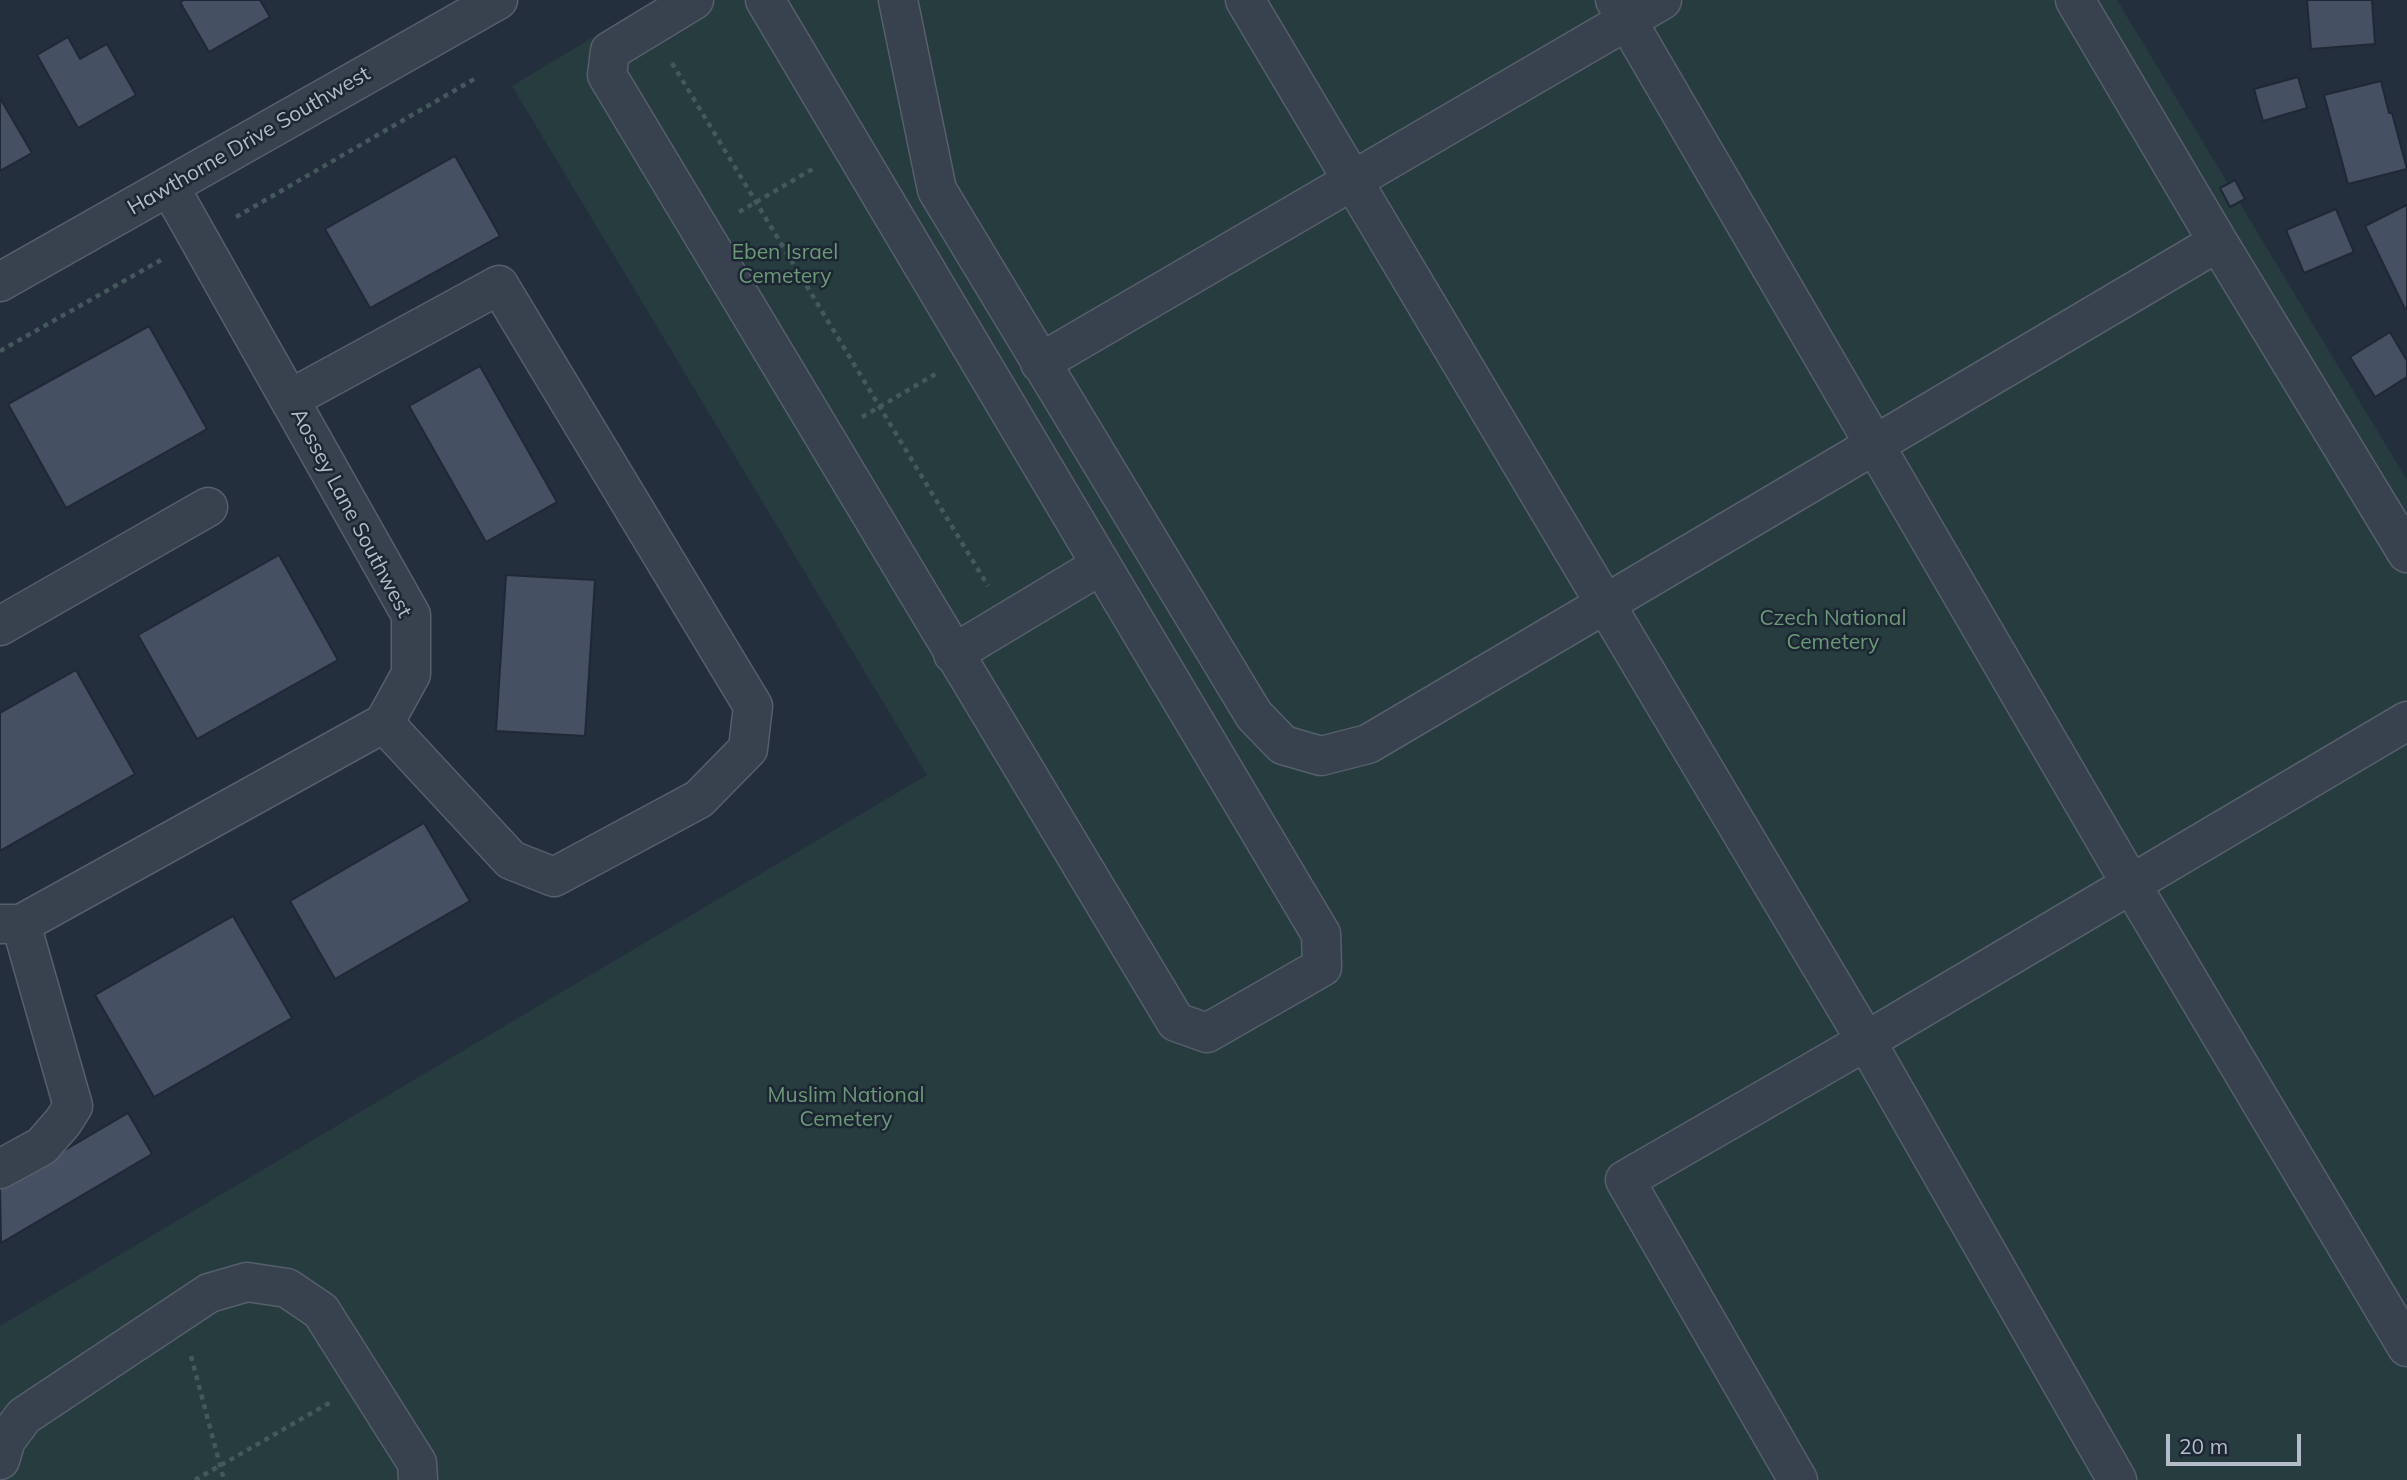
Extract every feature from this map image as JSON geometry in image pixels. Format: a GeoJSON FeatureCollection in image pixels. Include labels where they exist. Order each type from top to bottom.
{"type":"FeatureCollection","features":[{"type":"Feature","properties":{"kind":"street","name":"Hawthorne Drive Southwest"},"geometry":{"type":"LineString","coordinates":[[0,282],[498,0]]}},
{"type":"Feature","properties":{"kind":"street"},"geometry":{"type":"LineString","coordinates":[[694,0],[610,51],[607,75],[1176,1022],[1207,1033],[1322,967],[1321,934],[765,0]]}},
{"type":"Feature","properties":{"kind":"street"},"geometry":{"type":"LineString","coordinates":[[898,0],[937,190],[1254,715],[1283,745],[1321,757],[1368,744],[2218,242]]}},
{"type":"Feature","properties":{"kind":"street"},"geometry":{"type":"LineString","coordinates":[[1245,0],[1866,1041],[2117,1480]]}},
{"type":"Feature","properties":{"kind":"street"},"geometry":{"type":"LineString","coordinates":[[1040,363],[1351,181],[1621,10],[1662,0]]}},
{"type":"Feature","properties":{"kind":"street"},"geometry":{"type":"LineString","coordinates":[[2075,0],[2407,554]]}},
{"type":"Feature","properties":{"kind":"street"},"geometry":{"type":"LineString","coordinates":[[1621,10],[2131,884],[2407,1347]]}},
{"type":"Feature","properties":{"kind":"street","name":"Aossey Lane Southwest"},"geometry":{"type":"LineString","coordinates":[[169,186],[411,615],[411,674],[384,723]]}},
{"type":"Feature","properties":{"kind":"street"},"geometry":{"type":"LineString","coordinates":[[0,1169],[43,1146],[73,1106],[11,924],[384,723],[511,860],[554,877],[699,800],[748,750],[753,706],[499,285],[290,399]]}},
{"type":"Feature","properties":{"kind":"street"},"geometry":{"type":"LineString","coordinates":[[0,626],[208,507]]}},
{"type":"Feature","properties":{"kind":"street"},"geometry":{"type":"LineString","coordinates":[[953,654],[1101,565]]}},
{"type":"Feature","properties":{"kind":"street"},"geometry":{"type":"LineString","coordinates":[[1798,1480],[1625,1180],[1866,1041],[2407,721]]}},
{"type":"Feature","properties":{"kind":"street"},"geometry":{"type":"LineString","coordinates":[[0,1460],[6,1440],[24,1416],[209,1293],[247,1282],[288,1289],[321,1311],[417,1463],[418,1480]]}},
{"type":"Feature","properties":{"kind":"path"},"geometry":{"type":"LineString","coordinates":[[650,27],[1009,621]]}},
{"type":"Feature","properties":{"kind":"path"},"geometry":{"type":"LineString","coordinates":[[226,223],[476,78]]}},
{"type":"Feature","properties":{"kind":"path"},"geometry":{"type":"LineString","coordinates":[[702,234],[851,146]]}},
{"type":"Feature","properties":{"kind":"path"},"geometry":{"type":"LineString","coordinates":[[0,351],[169,256]]}},
{"type":"Feature","properties":{"kind":"path"},"geometry":{"type":"LineString","coordinates":[[824,438],[974,352]]}},
{"type":"Feature","properties":{"kind":"path"},"geometry":{"type":"LineString","coordinates":[[180,1312],[224,1480]]}},
{"type":"Feature","properties":{"kind":"path"},"geometry":{"type":"LineString","coordinates":[[195,1480],[366,1382]]}},
{"type":"Feature","properties":{"kind":"green space","name":"Czech National Cemetery"},"geometry":{"type":"Polygon","coordinates":[[[655,0],[2117,0],[2407,480],[2407,1480],[0,1480],[0,1326],[927,775],[512,86],[655,0]]]}},
{"type":"Feature","properties":{"kind":"building"},"geometry":{"type":"Polygon","coordinates":[[[260,0],[270,17],[209,52],[180,2],[260,0]]]}},
{"type":"Feature","properties":{"kind":"building"},"geometry":{"type":"Polygon","coordinates":[[[2307,0],[2372,0],[2375,44],[2311,49],[2307,0]]]}},
{"type":"Feature","properties":{"kind":"building"},"geometry":{"type":"Polygon","coordinates":[[[68,37],[80,59],[107,44],[136,95],[78,128],[37,55],[68,37]]]}},
{"type":"Feature","properties":{"kind":"building"},"geometry":{"type":"Polygon","coordinates":[[[2298,77],[2307,108],[2263,121],[2254,89],[2298,77]]]}},
{"type":"Feature","properties":{"kind":"building"},"geometry":{"type":"Polygon","coordinates":[[[2381,81],[2407,169],[2348,184],[2324,95],[2381,81]]]}},
{"type":"Feature","properties":{"kind":"building"},"geometry":{"type":"Polygon","coordinates":[[[0,98],[32,153],[0,171],[0,98]]]}},
{"type":"Feature","properties":{"kind":"building"},"geometry":{"type":"Polygon","coordinates":[[[455,156],[500,236],[370,308],[325,229],[455,156]]]}},
{"type":"Feature","properties":{"kind":"building"},"geometry":{"type":"Polygon","coordinates":[[[2235,180],[2245,199],[2230,207],[2220,188],[2235,180]]]}},
{"type":"Feature","properties":{"kind":"building"},"geometry":{"type":"Polygon","coordinates":[[[2407,205],[2407,308],[2405,309],[2365,226],[2407,205]]]}},
{"type":"Feature","properties":{"kind":"building"},"geometry":{"type":"Polygon","coordinates":[[[2336,209],[2354,252],[2304,273],[2286,230],[2336,209]]]}},
{"type":"Feature","properties":{"kind":"building"},"geometry":{"type":"Polygon","coordinates":[[[149,326],[207,429],[66,508],[8,404],[149,326]]]}},
{"type":"Feature","properties":{"kind":"building"},"geometry":{"type":"Polygon","coordinates":[[[2390,332],[2407,361],[2407,377],[2375,397],[2350,357],[2390,332]]]}},
{"type":"Feature","properties":{"kind":"building"},"geometry":{"type":"Polygon","coordinates":[[[480,366],[557,502],[486,542],[409,406],[480,366]]]}},
{"type":"Feature","properties":{"kind":"building"},"geometry":{"type":"Polygon","coordinates":[[[279,555],[338,660],[197,739],[138,635],[279,555]]]}},
{"type":"Feature","properties":{"kind":"building"},"geometry":{"type":"Polygon","coordinates":[[[506,575],[595,580],[585,736],[496,731],[506,575]]]}},
{"type":"Feature","properties":{"kind":"building"},"geometry":{"type":"Polygon","coordinates":[[[76,670],[135,774],[0,851],[0,713],[76,670]]]}},
{"type":"Feature","properties":{"kind":"building"},"geometry":{"type":"Polygon","coordinates":[[[424,823],[470,901],[335,979],[290,901],[424,823]]]}},
{"type":"Feature","properties":{"kind":"building"},"geometry":{"type":"Polygon","coordinates":[[[233,916],[292,1018],[154,1097],[95,995],[233,916]]]}},
{"type":"Feature","properties":{"kind":"building"},"geometry":{"type":"Polygon","coordinates":[[[128,1113],[152,1154],[1,1243],[0,1188],[128,1113]]]}},
{"type":"Feature","properties":{"kind":"park label","name":"Eben Israel Cemetery"},"geometry":{"type":"Point","coordinates":[785,265]}},
{"type":"Feature","properties":{"kind":"park label","name":"Muslim National Cemetery"},"geometry":{"type":"Point","coordinates":[846,1108]}}]}
